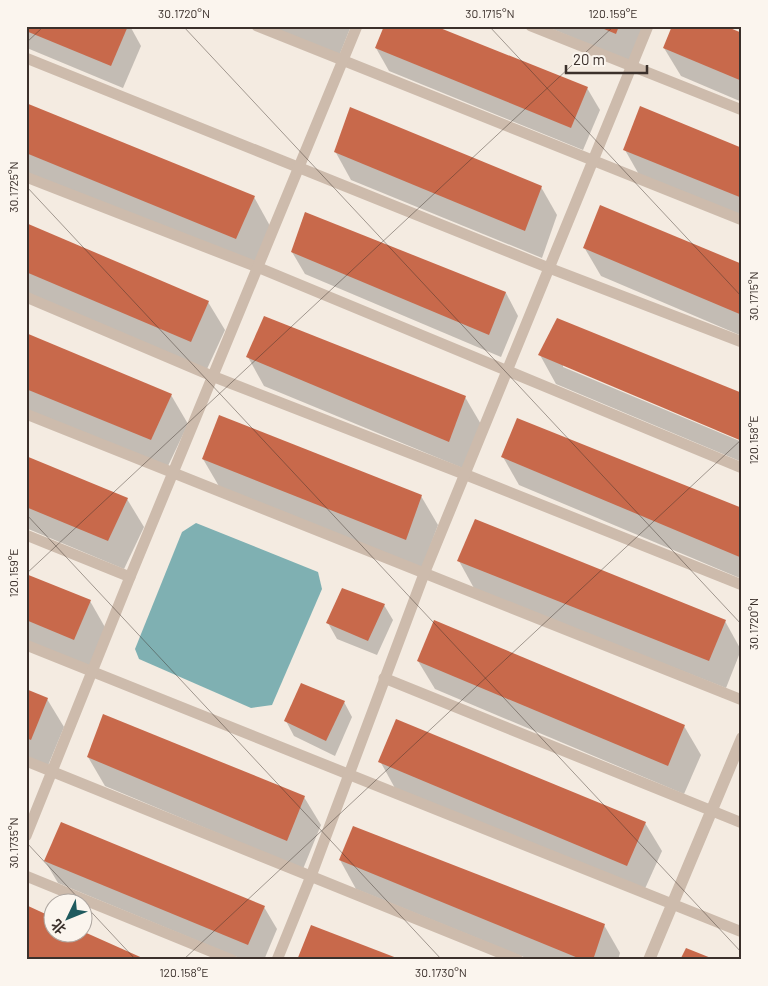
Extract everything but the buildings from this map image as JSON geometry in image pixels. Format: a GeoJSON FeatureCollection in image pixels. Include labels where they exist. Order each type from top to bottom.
{"type":"FeatureCollection","features":[{"type":"Feature","properties":{"kind":"street"},"geometry":{"type":"LineString","coordinates":[[649,960],[742,738]]}},
{"type":"Feature","properties":{"kind":"lane"},"geometry":{"type":"LineString","coordinates":[[256,26],[742,220]]}},
{"type":"Feature","properties":{"kind":"lane"},"geometry":{"type":"LineString","coordinates":[[26,836],[130,576],[356,26]]}},
{"type":"Feature","properties":{"kind":"lane"},"geometry":{"type":"LineString","coordinates":[[531,26],[742,110]]}},
{"type":"Feature","properties":{"kind":"lane"},"geometry":{"type":"LineString","coordinates":[[277,960],[311,876],[347,774],[424,574],[648,26]]}},
{"type":"Feature","properties":{"kind":"lane"},"geometry":{"type":"LineString","coordinates":[[26,58],[549,268],[742,342]]}},
{"type":"Feature","properties":{"kind":"lane"},"geometry":{"type":"LineString","coordinates":[[26,177],[257,267],[742,468]]}},
{"type":"Feature","properties":{"kind":"lane"},"geometry":{"type":"LineString","coordinates":[[26,297],[212,376],[742,585]]}},
{"type":"Feature","properties":{"kind":"lane"},"geometry":{"type":"LineString","coordinates":[[26,414],[742,700]]}},
{"type":"Feature","properties":{"kind":"lane"},"geometry":{"type":"LineString","coordinates":[[26,536],[130,576]]}},
{"type":"Feature","properties":{"kind":"lane"},"geometry":{"type":"LineString","coordinates":[[26,646],[742,932]]}},
{"type":"Feature","properties":{"kind":"lane"},"geometry":{"type":"LineString","coordinates":[[384,678],[742,823]]}},
{"type":"Feature","properties":{"kind":"lane"},"geometry":{"type":"LineString","coordinates":[[26,761],[518,960]]}},
{"type":"Feature","properties":{"kind":"lane"},"geometry":{"type":"LineString","coordinates":[[26,876],[232,960]]}},
{"type":"Feature","properties":{"kind":"water"},"geometry":{"type":"Polygon","coordinates":[[[196,523],[318,572],[322,589],[272,705],[251,708],[139,659],[135,649],[182,532],[196,523]]]}}]}
